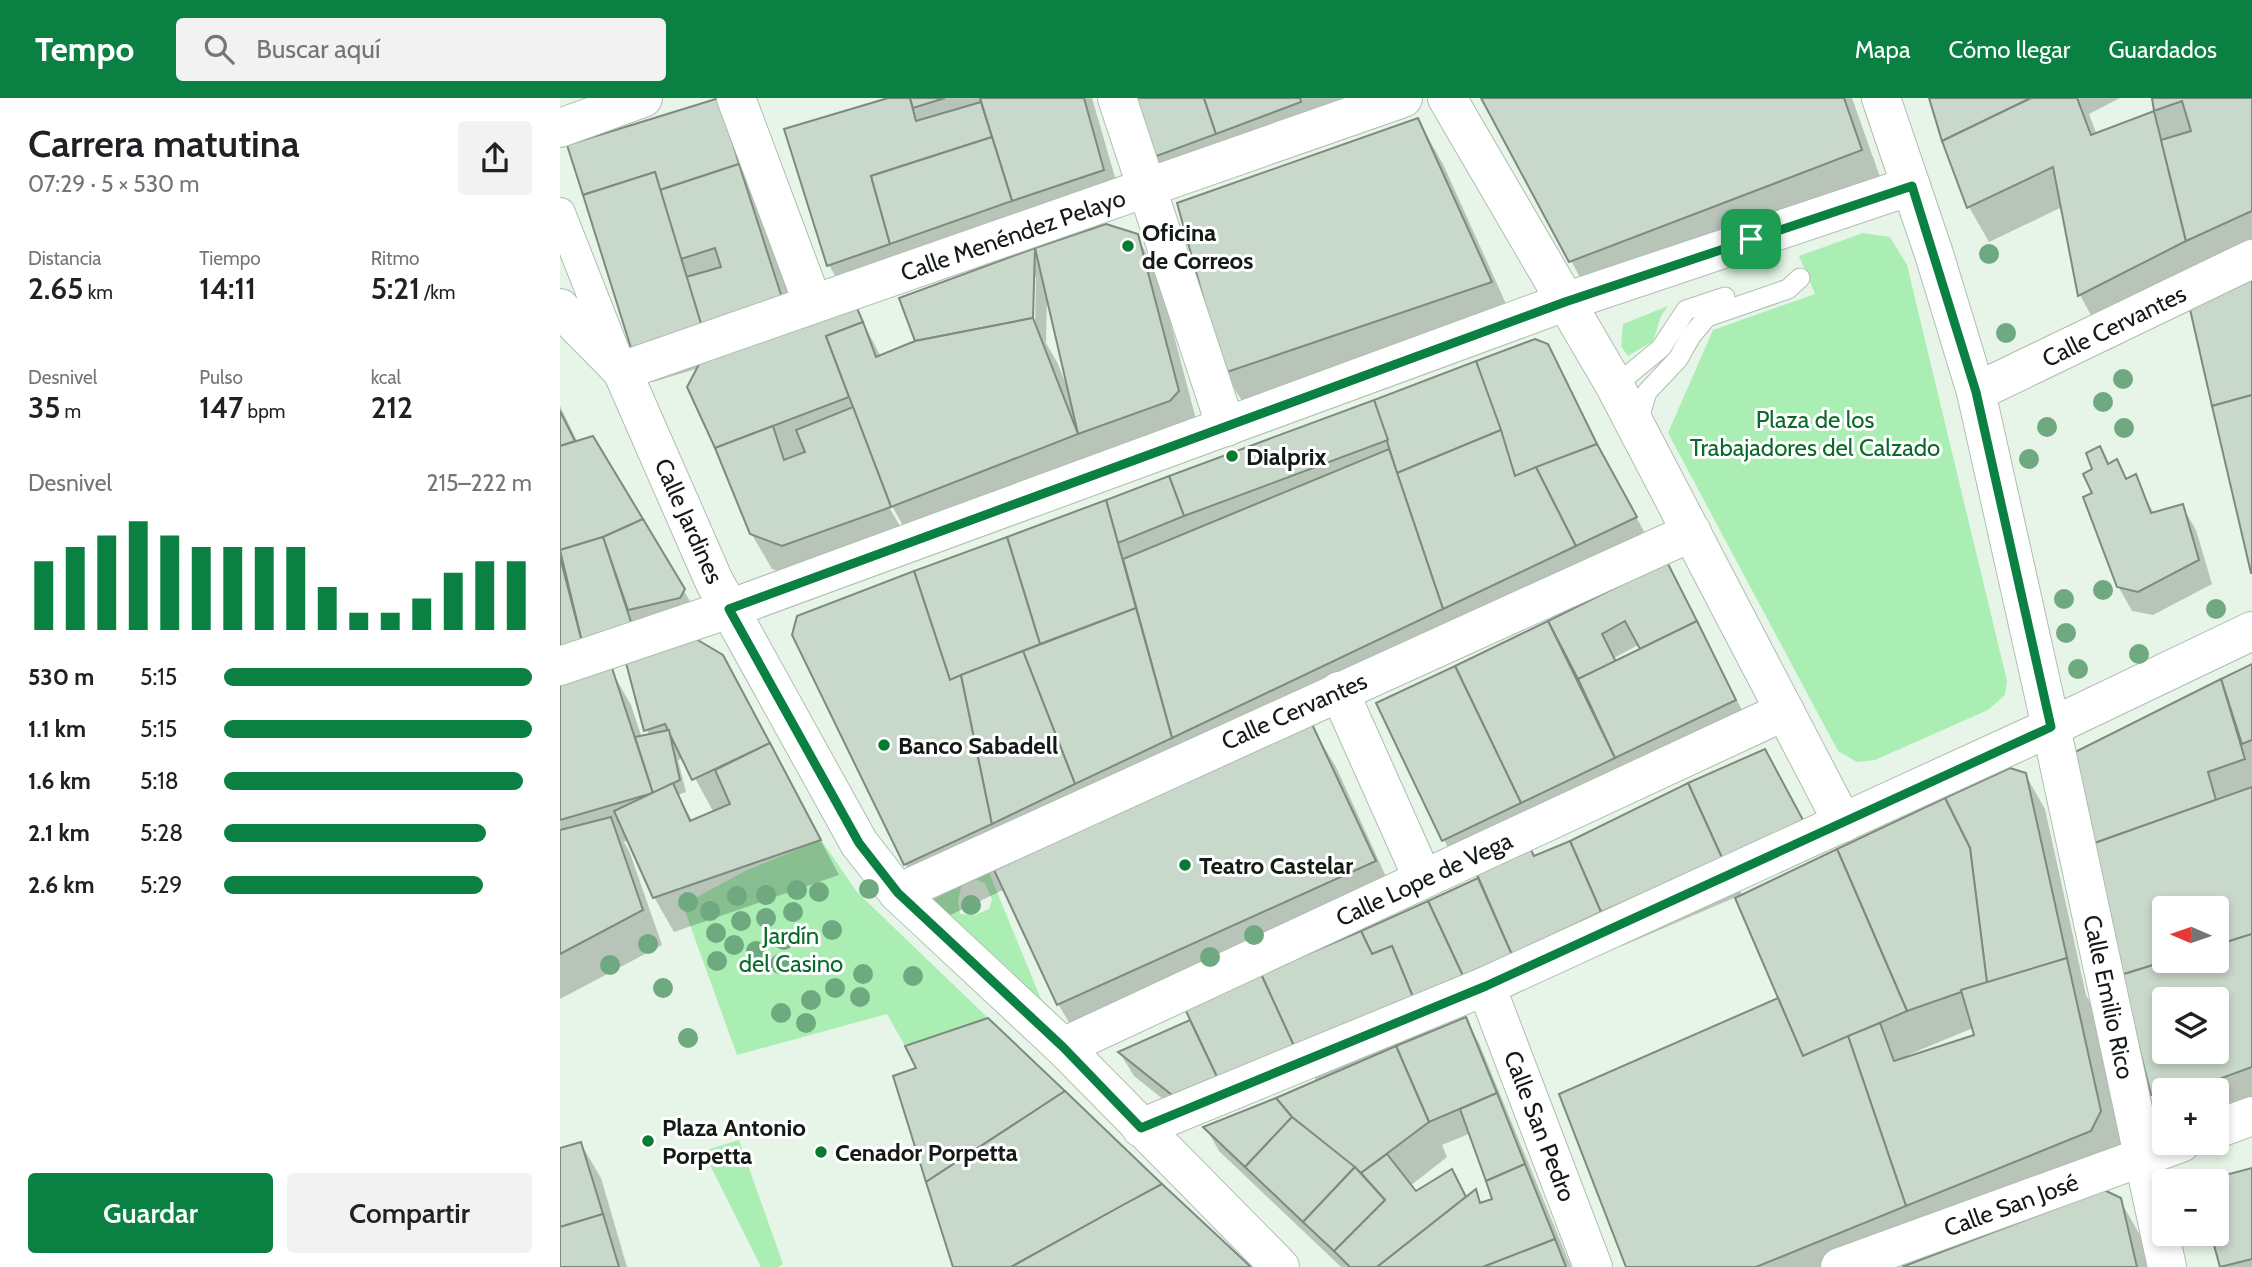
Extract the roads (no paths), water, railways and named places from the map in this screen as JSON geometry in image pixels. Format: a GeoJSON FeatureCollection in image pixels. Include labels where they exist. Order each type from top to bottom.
{"type":"FeatureCollection","features":[{"type":"Feature","properties":{"kind":"street"},"geometry":{"type":"LineString","coordinates":[[560,128],[643,98]]}},
{"type":"Feature","properties":{"kind":"street"},"geometry":{"type":"LineString","coordinates":[[736,98],[813,304]]}},
{"type":"Feature","properties":{"kind":"street"},"geometry":{"type":"LineString","coordinates":[[1117,98],[1226,426]]}},
{"type":"Feature","properties":{"kind":"street","name":"Calle Menéndez Pelayo"},"geometry":{"type":"LineString","coordinates":[[622,371],[1403,98]]}},
{"type":"Feature","properties":{"kind":"street"},"geometry":{"type":"LineString","coordinates":[[1447,98],[1615,386],[1843,822]]}},
{"type":"Feature","properties":{"kind":"street"},"geometry":{"type":"LineString","coordinates":[[1881,98],[1912,186],[1976,392],[2051,727]]}},
{"type":"Feature","properties":{"kind":"street"},"geometry":{"type":"LineString","coordinates":[[560,666],[729,609],[1565,302],[1912,186]]}},
{"type":"Feature","properties":{"kind":"street","name":"Calle Jardines"},"geometry":{"type":"LineString","coordinates":[[560,213],[622,371],[714,581],[859,843],[898,893],[1063,1047],[1280,1267]]}},
{"type":"Feature","properties":{"kind":"street","name":"Calle Cervantes"},"geometry":{"type":"LineString","coordinates":[[1976,392],[2252,259]]}},
{"type":"Feature","properties":{"kind":"street","name":"Calle Jardines"},"geometry":{"type":"LineString","coordinates":[[560,308],[622,371]]}},
{"type":"Feature","properties":{"kind":"street","name":"Calle Cervantes"},"geometry":{"type":"LineString","coordinates":[[898,893],[1692,531]]}},
{"type":"Feature","properties":{"kind":"street"},"geometry":{"type":"LineString","coordinates":[[1141,1128],[1486,986],[2051,727],[2252,631]]}},
{"type":"Feature","properties":{"kind":"street"},"geometry":{"type":"LineString","coordinates":[[1339,691],[1423,880]]}},
{"type":"Feature","properties":{"kind":"street","name":"Calle Lope de Vega"},"geometry":{"type":"LineString","coordinates":[[1063,1047],[1785,711]]}},
{"type":"Feature","properties":{"kind":"street","name":"Calle Emilio Rico"},"geometry":{"type":"LineString","coordinates":[[2051,727],[2167,1267]]}},
{"type":"Feature","properties":{"kind":"street","name":"Calle San Pedro"},"geometry":{"type":"LineString","coordinates":[[1486,986],[1593,1267]]}},
{"type":"Feature","properties":{"kind":"street"},"geometry":{"type":"LineString","coordinates":[[2229,1125],[2252,1116]]}},
{"type":"Feature","properties":{"kind":"street","name":"Calle San José"},"geometry":{"type":"LineString","coordinates":[[1854,1264],[2152,1154]]}},
{"type":"Feature","properties":{"kind":"lane"},"geometry":{"type":"LineString","coordinates":[[1615,386],[1661,348],[1686,310],[1790,275],[1800,278],[1788,289],[1707,317],[1691,336],[1678,359],[1647,392],[1636,426]]}},
{"type":"Feature","properties":{"kind":"place","name":"Oficina de Correos"},"geometry":{"type":"Point","coordinates":[1128,246]}},
{"type":"Feature","properties":{"kind":"place","name":"Dialprix"},"geometry":{"type":"Point","coordinates":[1232,456]}},
{"type":"Feature","properties":{"kind":"place","name":"Banco Sabadell"},"geometry":{"type":"Point","coordinates":[884,745]}},
{"type":"Feature","properties":{"kind":"place","name":"Teatro Castelar"},"geometry":{"type":"Point","coordinates":[1185,865]}},
{"type":"Feature","properties":{"kind":"place","name":"Plaza Antonio Porpetta"},"geometry":{"type":"Point","coordinates":[648,1141]}},
{"type":"Feature","properties":{"kind":"place","name":"Cenador Porpetta"},"geometry":{"type":"Point","coordinates":[821,1152]}},
{"type":"Feature","properties":{"kind":"park label","name":"Plaza de los Trabajadores del Calzado"},"geometry":{"type":"Point","coordinates":[1815,433]}},
{"type":"Feature","properties":{"kind":"park label","name":"Jardín del Casino"},"geometry":{"type":"Point","coordinates":[791,949]}}]}
